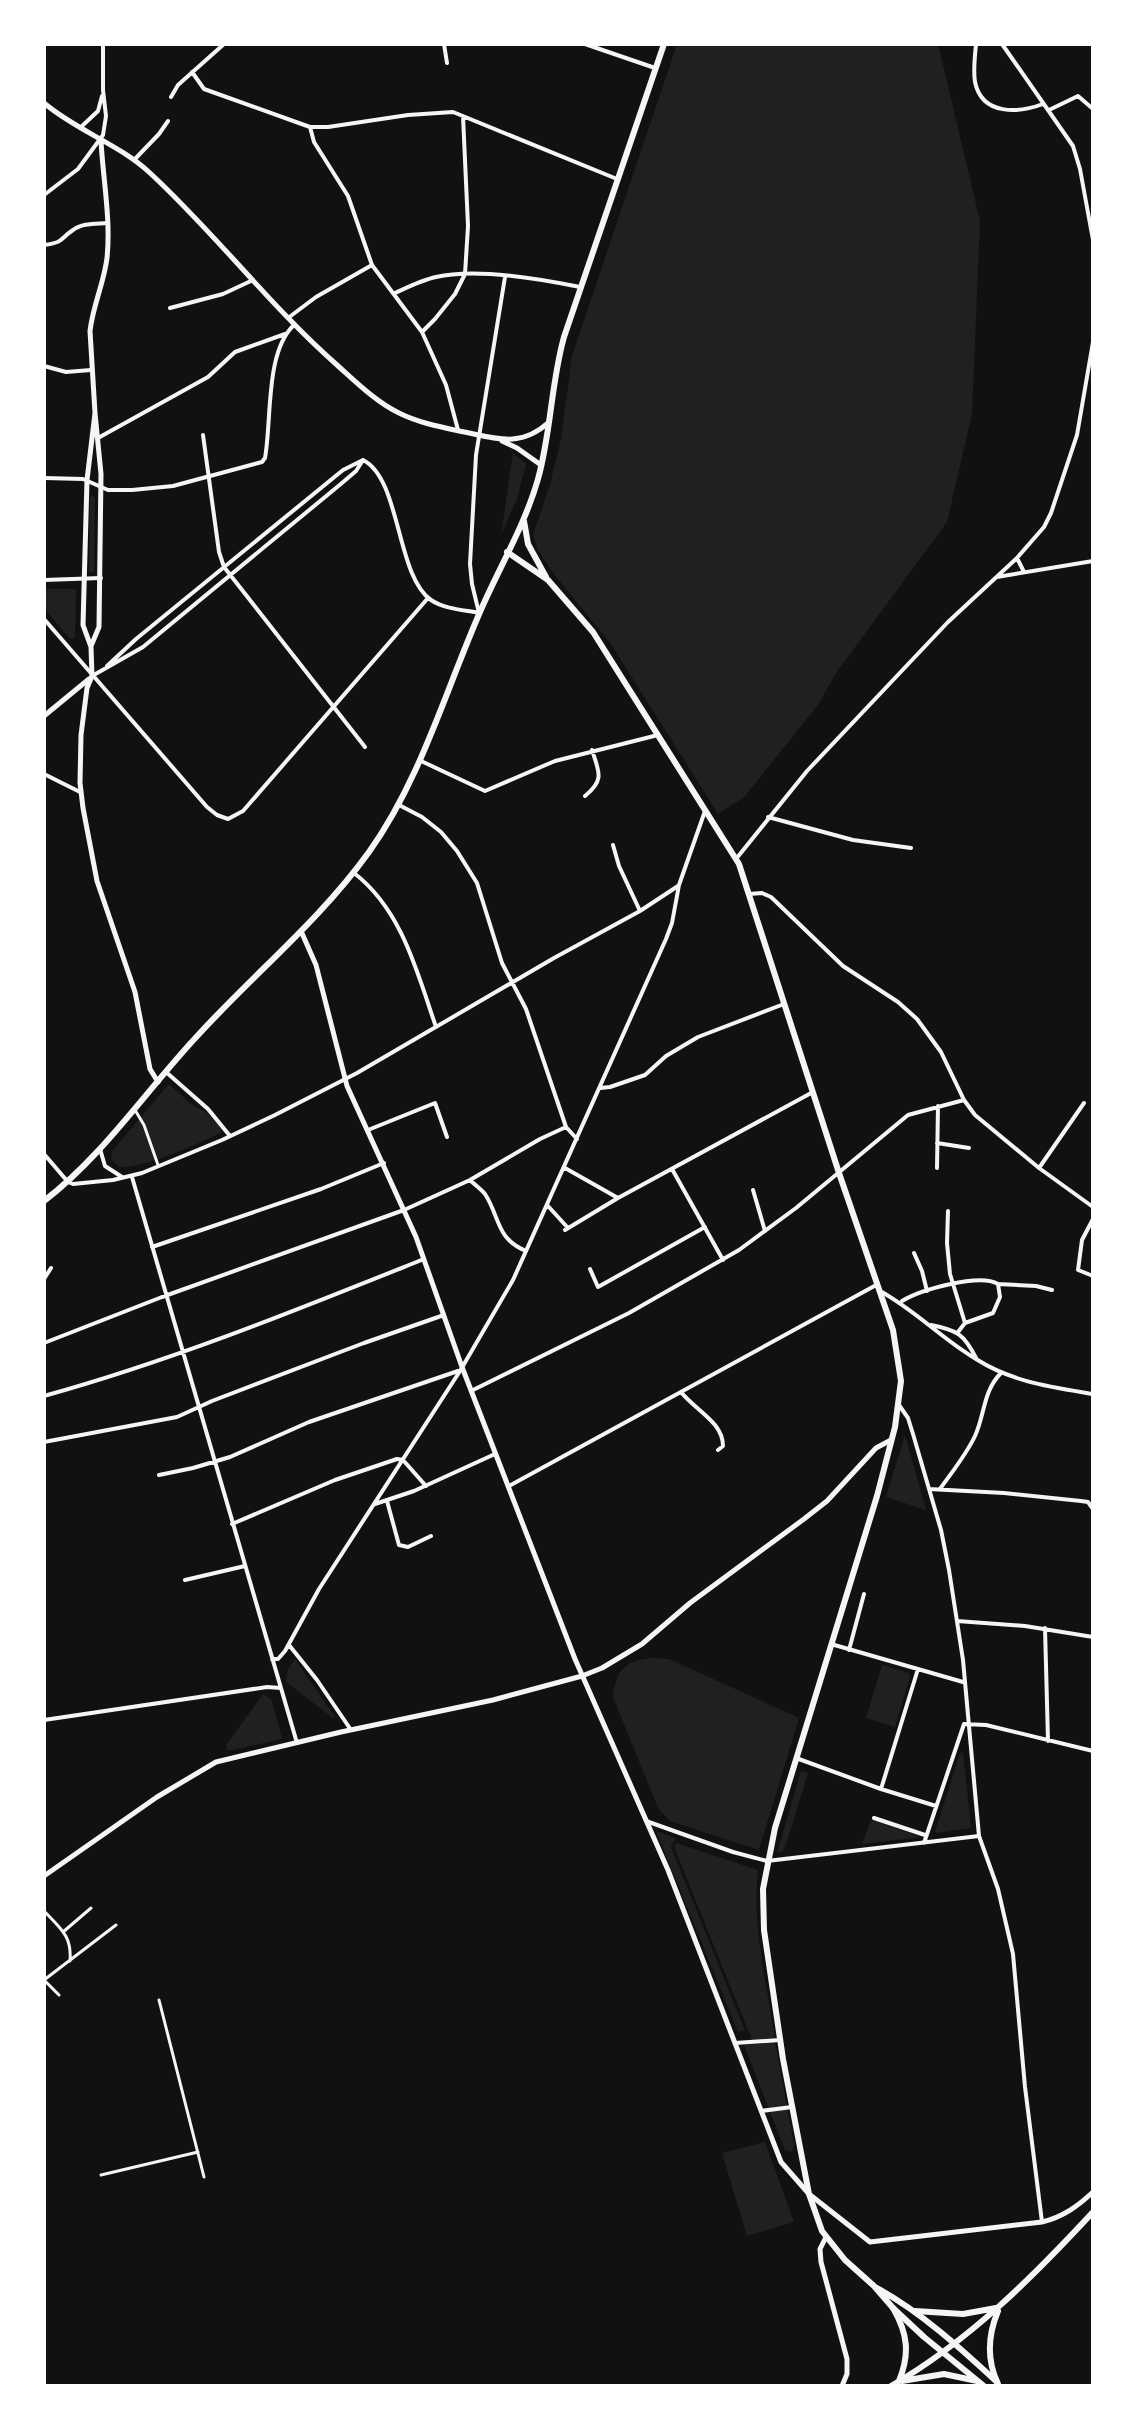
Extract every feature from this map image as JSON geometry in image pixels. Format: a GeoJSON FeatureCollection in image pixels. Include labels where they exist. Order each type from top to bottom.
{"type":"FeatureCollection","features":[{"type":"Feature","properties":{"kind":"main road"},"geometry":{"type":"LineString","coordinates":[[44,1201],[68,1182],[100,1149],[206,1026],[301,931],[353,873],[398,805],[479,613],[525,514],[541,465],[558,359],[664,44]]}},
{"type":"Feature","properties":{"kind":"main road"},"geometry":{"type":"LineString","coordinates":[[525,514],[524,529],[528,544],[548,580],[599,640],[736,859],[879,1288],[897,1351],[901,1381],[892,1440],[767,1861],[763,1920],[780,2040],[812,2209],[826,2237],[845,2260],[942,2353],[984,2386]]}},
{"type":"Feature","properties":{"kind":"main road"},"geometry":{"type":"LineString","coordinates":[[507,552],[548,580]]}},
{"type":"Feature","properties":{"kind":"main road"},"geometry":{"type":"LineString","coordinates":[[891,2386],[942,2353],[999,2307],[1093,2212]]}},
{"type":"Feature","properties":{"kind":"main road"},"geometry":{"type":"LineString","coordinates":[[874,2286],[915,2311],[999,2385]]}},
{"type":"Feature","properties":{"kind":"main road"},"geometry":{"type":"LineString","coordinates":[[915,2311],[963,2314],[999,2307]]}},
{"type":"Feature","properties":{"kind":"main road"},"geometry":{"type":"LineString","coordinates":[[999,2307],[992,2324],[989,2345],[991,2365],[999,2385]]}},
{"type":"Feature","properties":{"kind":"main road"},"geometry":{"type":"LineString","coordinates":[[893,2308],[907,2344],[905,2367],[899,2381]]}},
{"type":"Feature","properties":{"kind":"main road"},"geometry":{"type":"LineString","coordinates":[[899,2381],[944,2374],[977,2381]]}},
{"type":"Feature","properties":{"kind":"street"},"geometry":{"type":"LineString","coordinates":[[44,195],[78,169],[100,140],[106,124],[103,44]]}},
{"type":"Feature","properties":{"kind":"street"},"geometry":{"type":"LineString","coordinates":[[171,97],[192,72],[224,44]]}},
{"type":"Feature","properties":{"kind":"street"},"geometry":{"type":"LineString","coordinates":[[444,44],[447,63]]}},
{"type":"Feature","properties":{"kind":"street"},"geometry":{"type":"LineString","coordinates":[[585,44],[656,68]]}},
{"type":"Feature","properties":{"kind":"street"},"geometry":{"type":"LineString","coordinates":[[976,44],[976,84],[989,103],[1008,111],[1029,109],[1044,103]]}},
{"type":"Feature","properties":{"kind":"street"},"geometry":{"type":"LineString","coordinates":[[1002,44],[1075,152],[1093,240]]}},
{"type":"Feature","properties":{"kind":"street"},"geometry":{"type":"LineString","coordinates":[[192,72],[204,89],[310,127],[440,112],[463,116],[617,179]]}},
{"type":"Feature","properties":{"kind":"street"},"geometry":{"type":"LineString","coordinates":[[79,129],[98,111],[103,90]]}},
{"type":"Feature","properties":{"kind":"street"},"geometry":{"type":"LineString","coordinates":[[1049,110],[1078,96],[1093,109]]}},
{"type":"Feature","properties":{"kind":"street"},"geometry":{"type":"LineString","coordinates":[[44,103],[79,129],[134,160],[181,204],[294,325],[354,381],[388,407],[419,421],[494,438],[528,437],[549,422]]}},
{"type":"Feature","properties":{"kind":"street"},"geometry":{"type":"LineString","coordinates":[[422,332],[455,294],[465,274],[468,226],[463,116]]}},
{"type":"Feature","properties":{"kind":"street"},"geometry":{"type":"LineString","coordinates":[[134,160],[168,121]]}},
{"type":"Feature","properties":{"kind":"street"},"geometry":{"type":"LineString","coordinates":[[310,127],[314,142],[350,200],[372,265],[422,332],[446,385],[458,430]]}},
{"type":"Feature","properties":{"kind":"street"},"geometry":{"type":"LineString","coordinates":[[91,647],[99,627],[101,578],[101,487],[91,370],[92,315],[106,269],[107,223],[100,140]]}},
{"type":"Feature","properties":{"kind":"street"},"geometry":{"type":"LineString","coordinates":[[44,245],[60,243],[80,226],[107,223]]}},
{"type":"Feature","properties":{"kind":"street"},"geometry":{"type":"LineString","coordinates":[[288,318],[331,288],[372,265]]}},
{"type":"Feature","properties":{"kind":"street"},"geometry":{"type":"LineString","coordinates":[[395,293],[437,277],[465,274],[543,280],[580,287]]}},
{"type":"Feature","properties":{"kind":"street"},"geometry":{"type":"LineString","coordinates":[[363,460],[373,465],[382,480],[414,576],[428,598],[448,607],[479,613],[470,564],[478,435],[505,277]]}},
{"type":"Feature","properties":{"kind":"street"},"geometry":{"type":"LineString","coordinates":[[170,308],[223,294],[253,280]]}},
{"type":"Feature","properties":{"kind":"street"},"geometry":{"type":"LineString","coordinates":[[44,478],[90,482],[115,490],[167,487],[264,460],[275,360],[285,334],[294,325]]}},
{"type":"Feature","properties":{"kind":"street"},"geometry":{"type":"LineString","coordinates":[[98,438],[208,377],[235,352],[285,334]]}},
{"type":"Feature","properties":{"kind":"street"},"geometry":{"type":"LineString","coordinates":[[736,859],[807,771],[925,646],[1039,534],[1051,513],[1077,435],[1093,342]]}},
{"type":"Feature","properties":{"kind":"street"},"geometry":{"type":"LineString","coordinates":[[44,366],[66,372],[91,370]]}},
{"type":"Feature","properties":{"kind":"street"},"geometry":{"type":"LineString","coordinates":[[95,413],[83,625],[91,647],[91,677],[81,735],[80,792],[97,881],[131,977],[150,1069],[158,1082]]}},
{"type":"Feature","properties":{"kind":"street"},"geometry":{"type":"LineString","coordinates":[[203,435],[219,552],[224,567],[365,747]]}},
{"type":"Feature","properties":{"kind":"street"},"geometry":{"type":"LineString","coordinates":[[494,438],[517,448],[541,465]]}},
{"type":"Feature","properties":{"kind":"street"},"geometry":{"type":"LineString","coordinates":[[44,716],[343,470],[363,460]]}},
{"type":"Feature","properties":{"kind":"street"},"geometry":{"type":"LineString","coordinates":[[105,667],[124,660],[143,647],[356,471],[363,460]]}},
{"type":"Feature","properties":{"kind":"street"},"geometry":{"type":"LineString","coordinates":[[1017,558],[1024,572]]}},
{"type":"Feature","properties":{"kind":"street"},"geometry":{"type":"LineString","coordinates":[[994,577],[1093,561]]}},
{"type":"Feature","properties":{"kind":"street"},"geometry":{"type":"LineString","coordinates":[[44,580],[101,578]]}},
{"type":"Feature","properties":{"kind":"street"},"geometry":{"type":"LineString","coordinates":[[44,619],[91,677],[211,811],[226,819],[237,816],[428,598]]}},
{"type":"Feature","properties":{"kind":"street"},"geometry":{"type":"LineString","coordinates":[[418,760],[483,791],[535,768],[592,750],[658,735]]}},
{"type":"Feature","properties":{"kind":"street"},"geometry":{"type":"LineString","coordinates":[[585,796],[596,787],[599,779],[592,750]]}},
{"type":"Feature","properties":{"kind":"street"},"geometry":{"type":"LineString","coordinates":[[44,774],[80,792]]}},
{"type":"Feature","properties":{"kind":"street"},"geometry":{"type":"LineString","coordinates":[[398,805],[436,827],[452,844],[473,876],[483,898],[502,963],[526,1009],[566,1127],[577,1139]]}},
{"type":"Feature","properties":{"kind":"street"},"geometry":{"type":"LineString","coordinates":[[272,1659],[280,1657],[289,1645],[319,1589],[461,1369],[513,1280],[666,939],[679,885],[705,811]]}},
{"type":"Feature","properties":{"kind":"street"},"geometry":{"type":"LineString","coordinates":[[768,817],[853,840],[911,848]]}},
{"type":"Feature","properties":{"kind":"street"},"geometry":{"type":"LineString","coordinates":[[613,845],[640,911]]}},
{"type":"Feature","properties":{"kind":"street"},"geometry":{"type":"LineString","coordinates":[[353,873],[380,898],[397,926],[436,1027]]}},
{"type":"Feature","properties":{"kind":"street"},"geometry":{"type":"LineString","coordinates":[[44,1154],[73,1184],[124,1178],[158,1167],[230,1136],[345,1079],[640,911],[679,885]]}},
{"type":"Feature","properties":{"kind":"street"},"geometry":{"type":"LineString","coordinates":[[749,894],[762,893],[771,897],[843,966],[898,1002],[941,1052],[964,1100],[982,1121],[1093,1207]]}},
{"type":"Feature","properties":{"kind":"street"},"geometry":{"type":"LineString","coordinates":[[301,931],[316,965],[345,1079],[424,1259],[461,1369],[582,1676],[679,1898],[781,2162],[809,2194],[870,2242],[1042,2222],[1064,2214],[1093,2192]]}},
{"type":"Feature","properties":{"kind":"street"},"geometry":{"type":"LineString","coordinates":[[599,1088],[645,1075],[666,1056],[698,1037],[784,1004]]}},
{"type":"Feature","properties":{"kind":"street"},"geometry":{"type":"LineString","coordinates":[[166,1072],[208,1109],[230,1136]]}},
{"type":"Feature","properties":{"kind":"street"},"geometry":{"type":"LineString","coordinates":[[548,1206],[567,1229],[813,1092]]}},
{"type":"Feature","properties":{"kind":"street"},"geometry":{"type":"LineString","coordinates":[[471,1391],[629,1313],[723,1260],[839,1173],[905,1117],[917,1111],[964,1100]]}},
{"type":"Feature","properties":{"kind":"street"},"geometry":{"type":"LineString","coordinates":[[368,1130],[435,1103],[447,1137]]}},
{"type":"Feature","properties":{"kind":"street"},"geometry":{"type":"LineString","coordinates":[[1039,1168],[1084,1103]]}},
{"type":"Feature","properties":{"kind":"street"},"geometry":{"type":"LineString","coordinates":[[937,1168],[938,1106]]}},
{"type":"Feature","properties":{"kind":"street"},"geometry":{"type":"LineString","coordinates":[[135,1110],[144,1125],[158,1167]]}},
{"type":"Feature","properties":{"kind":"street"},"geometry":{"type":"LineString","coordinates":[[44,1343],[404,1210],[470,1180],[566,1127]]}},
{"type":"Feature","properties":{"kind":"street"},"geometry":{"type":"LineString","coordinates":[[937,1143],[969,1148]]}},
{"type":"Feature","properties":{"kind":"street"},"geometry":{"type":"LineString","coordinates":[[100,1149],[105,1166],[124,1178]]}},
{"type":"Feature","properties":{"kind":"street"},"geometry":{"type":"LineString","coordinates":[[152,1247],[321,1189],[384,1163]]}},
{"type":"Feature","properties":{"kind":"street"},"geometry":{"type":"LineString","coordinates":[[565,1168],[618,1198]]}},
{"type":"Feature","properties":{"kind":"street"},"geometry":{"type":"LineString","coordinates":[[672,1169],[723,1260]]}},
{"type":"Feature","properties":{"kind":"street"},"geometry":{"type":"LineString","coordinates":[[132,1176],[297,1743]]}},
{"type":"Feature","properties":{"kind":"street"},"geometry":{"type":"LineString","coordinates":[[470,1180],[484,1193],[503,1234],[512,1245],[527,1251]]}},
{"type":"Feature","properties":{"kind":"street"},"geometry":{"type":"LineString","coordinates":[[753,1190],[765,1231]]}},
{"type":"Feature","properties":{"kind":"street"},"geometry":{"type":"LineString","coordinates":[[948,1211],[947,1253],[965,1323]]}},
{"type":"Feature","properties":{"kind":"street"},"geometry":{"type":"LineString","coordinates":[[1093,1219],[1082,1240],[1078,1270],[1093,1276]]}},
{"type":"Feature","properties":{"kind":"street"},"geometry":{"type":"LineString","coordinates":[[590,1269],[598,1287],[705,1227]]}},
{"type":"Feature","properties":{"kind":"street"},"geometry":{"type":"LineString","coordinates":[[914,1253],[927,1291]]}},
{"type":"Feature","properties":{"kind":"street"},"geometry":{"type":"LineString","coordinates":[[44,1396],[275,1319],[424,1259]]}},
{"type":"Feature","properties":{"kind":"street"},"geometry":{"type":"LineString","coordinates":[[44,1279],[51,1268]]}},
{"type":"Feature","properties":{"kind":"street"},"geometry":{"type":"LineString","coordinates":[[901,1302],[927,1291],[984,1280],[1052,1290]]}},
{"type":"Feature","properties":{"kind":"street"},"geometry":{"type":"LineString","coordinates":[[958,1332],[965,1323],[993,1313],[999,1300],[998,1284]]}},
{"type":"Feature","properties":{"kind":"street"},"geometry":{"type":"LineString","coordinates":[[509,1486],[879,1288],[977,1360],[1001,1373],[1029,1383],[1093,1394]]}},
{"type":"Feature","properties":{"kind":"street"},"geometry":{"type":"LineString","coordinates":[[44,1442],[177,1417],[350,1348],[444,1315]]}},
{"type":"Feature","properties":{"kind":"street"},"geometry":{"type":"LineString","coordinates":[[929,1324],[958,1332],[968,1342],[977,1360]]}},
{"type":"Feature","properties":{"kind":"street"},"geometry":{"type":"LineString","coordinates":[[159,1475],[214,1463],[319,1419],[461,1369]]}},
{"type":"Feature","properties":{"kind":"street"},"geometry":{"type":"LineString","coordinates":[[940,1489],[976,1434],[986,1395],[991,1383],[1001,1373]]}},
{"type":"Feature","properties":{"kind":"street"},"geometry":{"type":"LineString","coordinates":[[681,1392],[723,1435],[723,1446],[718,1450]]}},
{"type":"Feature","properties":{"kind":"street"},"geometry":{"type":"LineString","coordinates":[[899,1404],[908,1418],[944,1543],[957,1621],[979,1836],[998,1889],[1013,1954],[1030,2135],[1042,2222]]}},
{"type":"Feature","properties":{"kind":"street"},"geometry":{"type":"LineString","coordinates":[[44,1876],[201,1769],[216,1762],[467,1707],[582,1676],[616,1661],[642,1644],[712,1585],[827,1501],[872,1451],[892,1440]]}},
{"type":"Feature","properties":{"kind":"street"},"geometry":{"type":"LineString","coordinates":[[375,1504],[426,1486],[496,1454]]}},
{"type":"Feature","properties":{"kind":"street"},"geometry":{"type":"LineString","coordinates":[[232,1524],[344,1476],[391,1460],[403,1460],[426,1486]]}},
{"type":"Feature","properties":{"kind":"street"},"geometry":{"type":"LineString","coordinates":[[929,1489],[1091,1505]]}},
{"type":"Feature","properties":{"kind":"street"},"geometry":{"type":"LineString","coordinates":[[387,1501],[399,1545],[408,1547],[431,1536]]}},
{"type":"Feature","properties":{"kind":"street"},"geometry":{"type":"LineString","coordinates":[[185,1580],[245,1566]]}},
{"type":"Feature","properties":{"kind":"street"},"geometry":{"type":"LineString","coordinates":[[849,1650],[864,1594]]}},
{"type":"Feature","properties":{"kind":"street"},"geometry":{"type":"LineString","coordinates":[[957,1621],[1045,1628],[1093,1637]]}},
{"type":"Feature","properties":{"kind":"street"},"geometry":{"type":"LineString","coordinates":[[1045,1628],[1048,1741]]}},
{"type":"Feature","properties":{"kind":"street"},"geometry":{"type":"LineString","coordinates":[[831,1644],[964,1683]]}},
{"type":"Feature","properties":{"kind":"street"},"geometry":{"type":"LineString","coordinates":[[289,1645],[351,1730]]}},
{"type":"Feature","properties":{"kind":"street"},"geometry":{"type":"LineString","coordinates":[[881,1789],[918,1669]]}},
{"type":"Feature","properties":{"kind":"street"},"geometry":{"type":"LineString","coordinates":[[44,1720],[267,1687],[281,1688]]}},
{"type":"Feature","properties":{"kind":"street"},"geometry":{"type":"LineString","coordinates":[[924,1843],[962,1727],[967,1723],[1093,1751]]}},
{"type":"Feature","properties":{"kind":"street"},"geometry":{"type":"LineString","coordinates":[[796,1758],[936,1806]]}},
{"type":"Feature","properties":{"kind":"street"},"geometry":{"type":"LineString","coordinates":[[874,1818],[926,1835]]}},
{"type":"Feature","properties":{"kind":"street"},"geometry":{"type":"LineString","coordinates":[[646,1821],[767,1861],[979,1836]]}},
{"type":"Feature","properties":{"kind":"street"},"geometry":{"type":"LineString","coordinates":[[63,1932],[91,1908]]}},
{"type":"Feature","properties":{"kind":"street"},"geometry":{"type":"LineString","coordinates":[[44,1911],[71,1944],[70,1961]]}},
{"type":"Feature","properties":{"kind":"street"},"geometry":{"type":"LineString","coordinates":[[59,1995],[44,1980],[116,1925]]}},
{"type":"Feature","properties":{"kind":"street"},"geometry":{"type":"LineString","coordinates":[[159,2000],[204,2177]]}},
{"type":"Feature","properties":{"kind":"street"},"geometry":{"type":"LineString","coordinates":[[735,2043],[780,2040]]}},
{"type":"Feature","properties":{"kind":"street"},"geometry":{"type":"LineString","coordinates":[[761,2111],[792,2107]]}},
{"type":"Feature","properties":{"kind":"street"},"geometry":{"type":"LineString","coordinates":[[101,2175],[198,2152]]}},
{"type":"Feature","properties":{"kind":"street"},"geometry":{"type":"LineString","coordinates":[[826,2237],[820,2249],[821,2262],[847,2359],[847,2374],[842,2386]]}},
{"type":"Feature","properties":{"kind":"shaded area"},"geometry":{"type":"Polygon","coordinates":[[[677,44],[938,44],[980,221],[972,414],[947,522],[836,673],[818,705],[744,797],[718,814],[611,644],[553,573],[538,550],[533,535],[561,439],[572,356],[677,44]]]}},
{"type":"Feature","properties":{"kind":"shaded area"},"geometry":{"type":"Polygon","coordinates":[[[513,453],[526,464],[517,499],[501,535],[513,453]]]}},
{"type":"Feature","properties":{"kind":"shaded area"},"geometry":{"type":"Polygon","coordinates":[[[90,496],[95,497],[94,572],[89,572],[90,496]]]}},
{"type":"Feature","properties":{"kind":"shaded area"},"geometry":{"type":"Polygon","coordinates":[[[44,589],[76,589],[73,639],[44,608],[44,589]]]}},
{"type":"Feature","properties":{"kind":"shaded area"},"geometry":{"type":"Polygon","coordinates":[[[169,1084],[192,1105],[206,1112],[224,1131],[157,1160],[119,1167],[111,1160],[112,1151],[169,1084]]]}},
{"type":"Feature","properties":{"kind":"shaded area"},"geometry":{"type":"Polygon","coordinates":[[[905,1435],[926,1510],[886,1497],[905,1435]]]}},
{"type":"Feature","properties":{"kind":"shaded area"},"geometry":{"type":"Polygon","coordinates":[[[295,1659],[335,1717],[286,1682],[288,1669],[295,1659]]]}},
{"type":"Feature","properties":{"kind":"shaded area"},"geometry":{"type":"Polygon","coordinates":[[[669,1659],[799,1718],[759,1850],[670,1821],[658,1808],[613,1697],[617,1679],[625,1667],[637,1660],[669,1659]]]}},
{"type":"Feature","properties":{"kind":"shaded area"},"geometry":{"type":"Polygon","coordinates":[[[882,1665],[909,1673],[910,1677],[895,1727],[866,1718],[882,1665]]]}},
{"type":"Feature","properties":{"kind":"shaded area"},"geometry":{"type":"Polygon","coordinates":[[[263,1694],[272,1700],[282,1739],[228,1751],[226,1745],[263,1694]]]}},
{"type":"Feature","properties":{"kind":"shaded area"},"geometry":{"type":"Polygon","coordinates":[[[963,1752],[971,1828],[938,1833],[935,1832],[960,1753],[963,1752]]]}},
{"type":"Feature","properties":{"kind":"shaded area"},"geometry":{"type":"Polygon","coordinates":[[[801,1771],[808,1773],[784,1851],[777,1853],[801,1771]]]}},
{"type":"Feature","properties":{"kind":"shaded area"},"geometry":{"type":"Polygon","coordinates":[[[871,1820],[922,1837],[862,1844],[871,1820]]]}},
{"type":"Feature","properties":{"kind":"shaded area"},"geometry":{"type":"Polygon","coordinates":[[[656,1831],[675,1838],[671,1847],[745,2030],[738,2032],[656,1831]]]}},
{"type":"Feature","properties":{"kind":"shaded area"},"geometry":{"type":"Polygon","coordinates":[[[676,1843],[758,1870],[758,1933],[775,2038],[752,2040],[674,1847],[676,1843]]]}},
{"type":"Feature","properties":{"kind":"shaded area"},"geometry":{"type":"Polygon","coordinates":[[[775,2042],[794,2144],[792,2152],[785,2150],[744,2045],[775,2042]]]}},
{"type":"Feature","properties":{"kind":"shaded area"},"geometry":{"type":"Polygon","coordinates":[[[765,2142],[794,2222],[747,2236],[722,2153],[765,2142]]]}}]}
